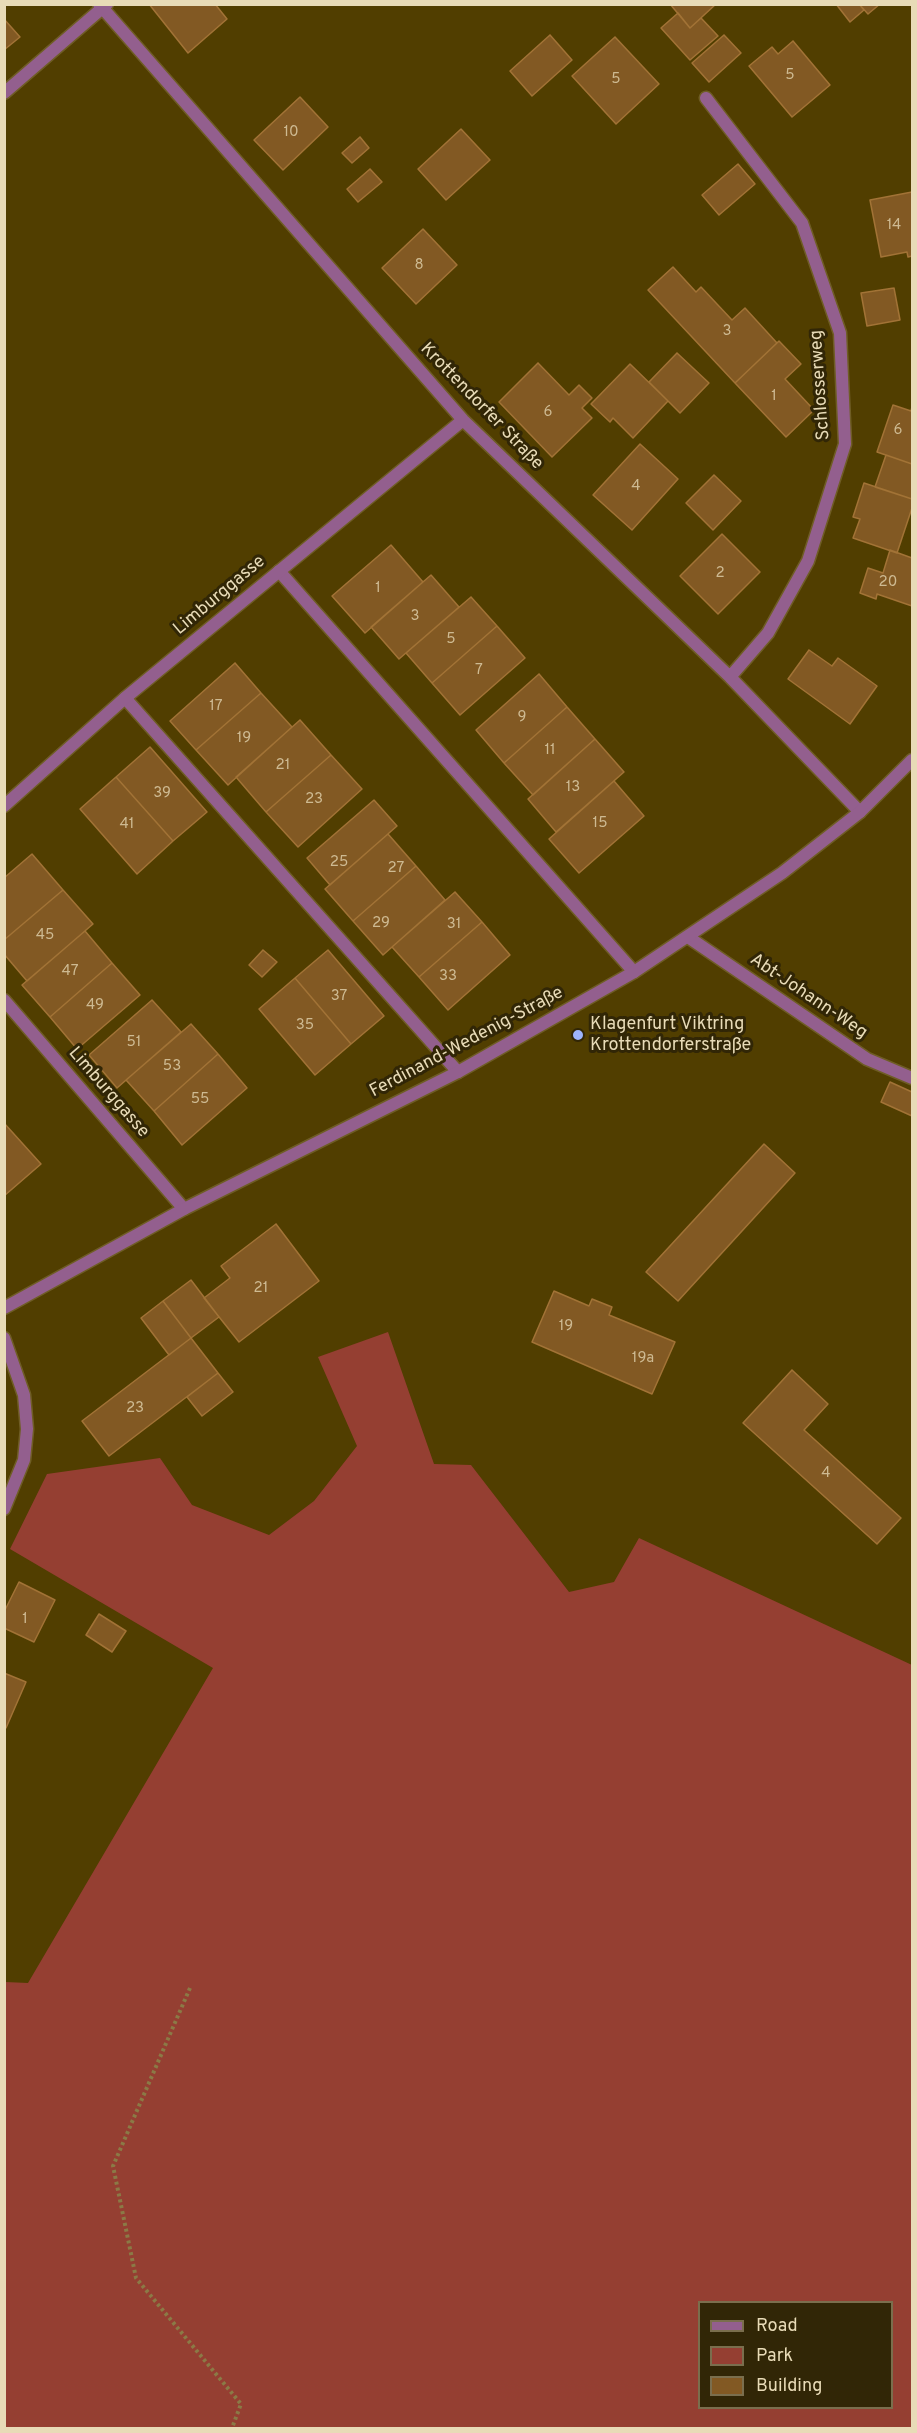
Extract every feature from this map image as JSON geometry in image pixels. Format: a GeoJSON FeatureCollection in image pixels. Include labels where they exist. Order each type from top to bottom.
{"type":"FeatureCollection","features":[{"type":"Feature","properties":{"kind":"street"},"geometry":{"type":"LineString","coordinates":[[4,93],[103,6]]}},
{"type":"Feature","properties":{"kind":"street","name":"Krottendorfer Straße"},"geometry":{"type":"LineString","coordinates":[[103,6],[463,420],[730,677],[860,812]]}},
{"type":"Feature","properties":{"kind":"street","name":"Schlosserweg"},"geometry":{"type":"LineString","coordinates":[[706,98],[802,223],[840,333],[845,433],[845,444],[808,561],[768,633],[730,677]]}},
{"type":"Feature","properties":{"kind":"street","name":"Limburggasse"},"geometry":{"type":"LineString","coordinates":[[4,806],[125,698],[463,420]]}},
{"type":"Feature","properties":{"kind":"street"},"geometry":{"type":"LineString","coordinates":[[279,571],[634,972]]}},
{"type":"Feature","properties":{"kind":"street"},"geometry":{"type":"LineString","coordinates":[[125,698],[458,1072]]}},
{"type":"Feature","properties":{"kind":"street","name":"Ferdinand-Wedenig-Straße"},"geometry":{"type":"LineString","coordinates":[[4,1308],[184,1209],[458,1072],[634,972],[782,873],[860,812],[912,760]]}},
{"type":"Feature","properties":{"kind":"street","name":"Abt-Johann-Weg"},"geometry":{"type":"LineString","coordinates":[[688,937],[867,1059],[912,1078]]}},
{"type":"Feature","properties":{"kind":"street","name":"Limburggasse"},"geometry":{"type":"LineString","coordinates":[[4,1000],[184,1209]]}},
{"type":"Feature","properties":{"kind":"street"},"geometry":{"type":"LineString","coordinates":[[4,1338],[24,1395],[27,1430],[24,1460],[4,1509]]}},
{"type":"Feature","properties":{"kind":"path"},"geometry":{"type":"LineString","coordinates":[[190,1988],[113,2166],[136,2278],[241,2404],[232,2428]]}},
{"type":"Feature","properties":{"kind":"green space"},"geometry":{"type":"Polygon","coordinates":[[[388,1332],[434,1464],[471,1465],[569,1592],[614,1582],[639,1538],[912,1665],[912,2428],[5,2428],[5,1982],[28,1983],[213,1668],[10,1549],[47,1474],[160,1458],[192,1505],[269,1535],[314,1501],[357,1446],[318,1357],[388,1332]]]}},
{"type":"Feature","properties":{"kind":"building"},"geometry":{"type":"Polygon","coordinates":[[[149,4],[215,4],[227,19],[188,53],[149,4]]]}},
{"type":"Feature","properties":{"kind":"building"},"geometry":{"type":"Polygon","coordinates":[[[670,4],[716,4],[690,28],[670,4]]]}},
{"type":"Feature","properties":{"kind":"building"},"geometry":{"type":"Polygon","coordinates":[[[836,4],[859,4],[864,10],[850,22],[836,4]]]}},
{"type":"Feature","properties":{"kind":"building"},"geometry":{"type":"Polygon","coordinates":[[[859,4],[880,4],[868,14],[859,4]]]}},
{"type":"Feature","properties":{"kind":"building"},"geometry":{"type":"Polygon","coordinates":[[[678,13],[690,28],[701,18],[718,36],[690,60],[661,28],[678,13]]]}},
{"type":"Feature","properties":{"kind":"building"},"geometry":{"type":"Polygon","coordinates":[[[4,19],[20,37],[4,50],[4,19]]]}},
{"type":"Feature","properties":{"kind":"building"},"geometry":{"type":"Polygon","coordinates":[[[550,35],[572,60],[532,96],[510,71],[550,35]]]}},
{"type":"Feature","properties":{"kind":"building"},"geometry":{"type":"Polygon","coordinates":[[[724,35],[741,53],[709,82],[692,63],[724,35]]]}},
{"type":"Feature","properties":{"kind":"building"},"geometry":{"type":"Polygon","coordinates":[[[615,37],[659,84],[616,124],[572,76],[615,37]]]}},
{"type":"Feature","properties":{"kind":"building"},"geometry":{"type":"Polygon","coordinates":[[[793,41],[830,85],[792,117],[749,66],[772,47],[778,54],[793,41]]]}},
{"type":"Feature","properties":{"kind":"building"},"geometry":{"type":"Polygon","coordinates":[[[300,97],[328,127],[283,170],[254,140],[300,97]]]}},
{"type":"Feature","properties":{"kind":"building"},"geometry":{"type":"Polygon","coordinates":[[[461,129],[490,160],[446,200],[418,169],[461,129]]]}},
{"type":"Feature","properties":{"kind":"building"},"geometry":{"type":"Polygon","coordinates":[[[360,137],[369,148],[352,163],[342,153],[360,137]]]}},
{"type":"Feature","properties":{"kind":"building"},"geometry":{"type":"Polygon","coordinates":[[[738,164],[755,184],[719,215],[702,195],[738,164]]]}},
{"type":"Feature","properties":{"kind":"building"},"geometry":{"type":"Polygon","coordinates":[[[370,169],[382,182],[358,202],[347,189],[370,169]]]}},
{"type":"Feature","properties":{"kind":"building"},"geometry":{"type":"Polygon","coordinates":[[[912,192],[912,256],[908,257],[907,252],[881,257],[870,200],[912,192]]]}},
{"type":"Feature","properties":{"kind":"building"},"geometry":{"type":"Polygon","coordinates":[[[423,229],[457,265],[416,304],[382,268],[423,229]]]}},
{"type":"Feature","properties":{"kind":"building"},"geometry":{"type":"Polygon","coordinates":[[[673,267],[696,292],[701,287],[732,320],[745,308],[777,343],[735,383],[648,290],[673,267]]]}},
{"type":"Feature","properties":{"kind":"building"},"geometry":{"type":"Polygon","coordinates":[[[894,288],[900,320],[867,326],[861,293],[894,288]]]}},
{"type":"Feature","properties":{"kind":"building"},"geometry":{"type":"Polygon","coordinates":[[[779,341],[801,364],[785,379],[814,410],[786,437],[735,383],[779,341]]]}},
{"type":"Feature","properties":{"kind":"building"},"geometry":{"type":"Polygon","coordinates":[[[677,353],[709,383],[680,413],[649,382],[677,353]]]}},
{"type":"Feature","properties":{"kind":"building"},"geometry":{"type":"Polygon","coordinates":[[[538,363],[569,395],[579,385],[592,398],[582,408],[592,418],[552,457],[499,402],[538,363]]]}},
{"type":"Feature","properties":{"kind":"building"},"geometry":{"type":"Polygon","coordinates":[[[630,364],[668,401],[633,438],[613,418],[610,422],[591,404],[630,364]]]}},
{"type":"Feature","properties":{"kind":"building"},"geometry":{"type":"Polygon","coordinates":[[[893,405],[911,411],[912,407],[912,464],[877,452],[893,405]]]}},
{"type":"Feature","properties":{"kind":"building"},"geometry":{"type":"Polygon","coordinates":[[[640,444],[678,479],[632,530],[593,495],[640,444]]]}},
{"type":"Feature","properties":{"kind":"building"},"geometry":{"type":"Polygon","coordinates":[[[886,455],[912,464],[912,499],[875,487],[886,455]]]}},
{"type":"Feature","properties":{"kind":"building"},"geometry":{"type":"Polygon","coordinates":[[[714,475],[741,501],[713,530],[686,503],[714,475]]]}},
{"type":"Feature","properties":{"kind":"building"},"geometry":{"type":"Polygon","coordinates":[[[864,483],[912,499],[912,508],[897,553],[853,538],[860,519],[853,517],[864,483]]]}},
{"type":"Feature","properties":{"kind":"building"},"geometry":{"type":"Polygon","coordinates":[[[722,534],[760,572],[718,614],[680,576],[722,534]]]}},
{"type":"Feature","properties":{"kind":"building"},"geometry":{"type":"Polygon","coordinates":[[[391,545],[423,582],[365,633],[332,596],[391,545]]]}},
{"type":"Feature","properties":{"kind":"building"},"geometry":{"type":"Polygon","coordinates":[[[890,550],[912,558],[912,606],[877,594],[876,599],[860,593],[868,568],[883,573],[890,550]]]}},
{"type":"Feature","properties":{"kind":"building"},"geometry":{"type":"Polygon","coordinates":[[[431,575],[459,607],[399,659],[371,627],[431,575]]]}},
{"type":"Feature","properties":{"kind":"building"},"geometry":{"type":"Polygon","coordinates":[[[471,597],[497,626],[432,683],[406,653],[471,597]]]}},
{"type":"Feature","properties":{"kind":"building"},"geometry":{"type":"Polygon","coordinates":[[[497,626],[525,658],[460,715],[432,683],[497,626]]]}},
{"type":"Feature","properties":{"kind":"building"},"geometry":{"type":"Polygon","coordinates":[[[809,650],[832,666],[838,658],[877,686],[850,724],[788,679],[809,650]]]}},
{"type":"Feature","properties":{"kind":"building"},"geometry":{"type":"Polygon","coordinates":[[[235,663],[261,693],[196,750],[170,721],[235,663]]]}},
{"type":"Feature","properties":{"kind":"building"},"geometry":{"type":"Polygon","coordinates":[[[539,674],[567,707],[504,763],[476,730],[539,674]]]}},
{"type":"Feature","properties":{"kind":"building"},"geometry":{"type":"Polygon","coordinates":[[[261,693],[292,727],[228,785],[196,750],[261,693]]]}},
{"type":"Feature","properties":{"kind":"building"},"geometry":{"type":"Polygon","coordinates":[[[567,707],[595,739],[533,795],[504,763],[567,707]]]}},
{"type":"Feature","properties":{"kind":"building"},"geometry":{"type":"Polygon","coordinates":[[[300,720],[331,755],[266,812],[236,777],[300,720]]]}},
{"type":"Feature","properties":{"kind":"building"},"geometry":{"type":"Polygon","coordinates":[[[595,739],[624,772],[556,832],[528,799],[595,739]]]}},
{"type":"Feature","properties":{"kind":"building"},"geometry":{"type":"Polygon","coordinates":[[[150,747],[207,812],[173,841],[116,777],[150,747]]]}},
{"type":"Feature","properties":{"kind":"building"},"geometry":{"type":"Polygon","coordinates":[[[331,755],[362,789],[298,847],[266,812],[331,755]]]}},
{"type":"Feature","properties":{"kind":"building"},"geometry":{"type":"Polygon","coordinates":[[[116,777],[173,841],[137,874],[80,809],[116,777]]]}},
{"type":"Feature","properties":{"kind":"building"},"geometry":{"type":"Polygon","coordinates":[[[614,781],[644,816],[579,873],[549,839],[614,781]]]}},
{"type":"Feature","properties":{"kind":"building"},"geometry":{"type":"Polygon","coordinates":[[[374,800],[397,826],[330,885],[307,858],[374,800]]]}},
{"type":"Feature","properties":{"kind":"building"},"geometry":{"type":"Polygon","coordinates":[[[388,834],[416,866],[353,921],[325,889],[388,834]]]}},
{"type":"Feature","properties":{"kind":"building"},"geometry":{"type":"Polygon","coordinates":[[[32,854],[63,890],[4,940],[4,878],[32,854]]]}},
{"type":"Feature","properties":{"kind":"building"},"geometry":{"type":"Polygon","coordinates":[[[416,866],[445,900],[383,955],[353,921],[416,866]]]}},
{"type":"Feature","properties":{"kind":"building"},"geometry":{"type":"Polygon","coordinates":[[[63,890],[93,924],[27,981],[4,954],[4,940],[63,890]]]}},
{"type":"Feature","properties":{"kind":"building"},"geometry":{"type":"Polygon","coordinates":[[[455,892],[482,922],[419,977],[392,947],[455,892]]]}},
{"type":"Feature","properties":{"kind":"building"},"geometry":{"type":"Polygon","coordinates":[[[482,922],[510,955],[448,1010],[419,977],[482,922]]]}},
{"type":"Feature","properties":{"kind":"building"},"geometry":{"type":"Polygon","coordinates":[[[85,931],[112,963],[50,1017],[22,985],[85,931]]]}},
{"type":"Feature","properties":{"kind":"building"},"geometry":{"type":"Polygon","coordinates":[[[263,950],[277,962],[262,977],[249,965],[263,950]]]}},
{"type":"Feature","properties":{"kind":"building"},"geometry":{"type":"Polygon","coordinates":[[[328,950],[384,1016],[351,1044],[295,978],[328,950]]]}},
{"type":"Feature","properties":{"kind":"building"},"geometry":{"type":"Polygon","coordinates":[[[112,963],[140,995],[77,1049],[50,1017],[112,963]]]}},
{"type":"Feature","properties":{"kind":"building"},"geometry":{"type":"Polygon","coordinates":[[[295,978],[351,1044],[315,1075],[259,1009],[295,978]]]}},
{"type":"Feature","properties":{"kind":"building"},"geometry":{"type":"Polygon","coordinates":[[[152,1000],[181,1032],[117,1088],[89,1055],[152,1000]]]}},
{"type":"Feature","properties":{"kind":"building"},"geometry":{"type":"Polygon","coordinates":[[[191,1024],[218,1054],[154,1111],[126,1080],[191,1024]]]}},
{"type":"Feature","properties":{"kind":"building"},"geometry":{"type":"Polygon","coordinates":[[[218,1054],[247,1088],[182,1145],[154,1111],[218,1054]]]}},
{"type":"Feature","properties":{"kind":"building"},"geometry":{"type":"Polygon","coordinates":[[[890,1082],[912,1092],[912,1116],[881,1102],[890,1082]]]}},
{"type":"Feature","properties":{"kind":"building"},"geometry":{"type":"Polygon","coordinates":[[[4,1123],[41,1164],[4,1196],[4,1123]]]}},
{"type":"Feature","properties":{"kind":"building"},"geometry":{"type":"Polygon","coordinates":[[[764,1144],[795,1173],[678,1301],[646,1272],[764,1144]]]}},
{"type":"Feature","properties":{"kind":"building"},"geometry":{"type":"Polygon","coordinates":[[[276,1224],[319,1281],[239,1342],[204,1298],[230,1278],[221,1266],[276,1224]]]}},
{"type":"Feature","properties":{"kind":"building"},"geometry":{"type":"Polygon","coordinates":[[[191,1280],[219,1317],[191,1338],[163,1301],[191,1280]]]}},
{"type":"Feature","properties":{"kind":"building"},"geometry":{"type":"Polygon","coordinates":[[[554,1291],[589,1306],[592,1299],[612,1307],[609,1315],[675,1342],[652,1394],[532,1342],[554,1291]]]}},
{"type":"Feature","properties":{"kind":"building"},"geometry":{"type":"Polygon","coordinates":[[[163,1301],[191,1338],[169,1355],[141,1318],[163,1301]]]}},
{"type":"Feature","properties":{"kind":"building"},"geometry":{"type":"Polygon","coordinates":[[[191,1338],[218,1373],[109,1456],[82,1421],[191,1338]]]}},
{"type":"Feature","properties":{"kind":"building"},"geometry":{"type":"Polygon","coordinates":[[[792,1370],[828,1404],[804,1430],[901,1518],[877,1544],[743,1423],[792,1370]]]}},
{"type":"Feature","properties":{"kind":"building"},"geometry":{"type":"Polygon","coordinates":[[[218,1373],[233,1392],[202,1416],[187,1397],[218,1373]]]}},
{"type":"Feature","properties":{"kind":"building"},"geometry":{"type":"Polygon","coordinates":[[[19,1582],[55,1600],[34,1642],[4,1628],[4,1612],[19,1582]]]}},
{"type":"Feature","properties":{"kind":"building"},"geometry":{"type":"Polygon","coordinates":[[[99,1614],[126,1631],[112,1652],[86,1635],[99,1614]]]}},
{"type":"Feature","properties":{"kind":"building"},"geometry":{"type":"Polygon","coordinates":[[[4,1673],[26,1682],[6,1728],[4,1727],[4,1673]]]}},
{"type":"Feature","properties":{"kind":"place","name":"Klagenfurt Viktring Krottendorferstraße"},"geometry":{"type":"Point","coordinates":[578,1035]}}]}
